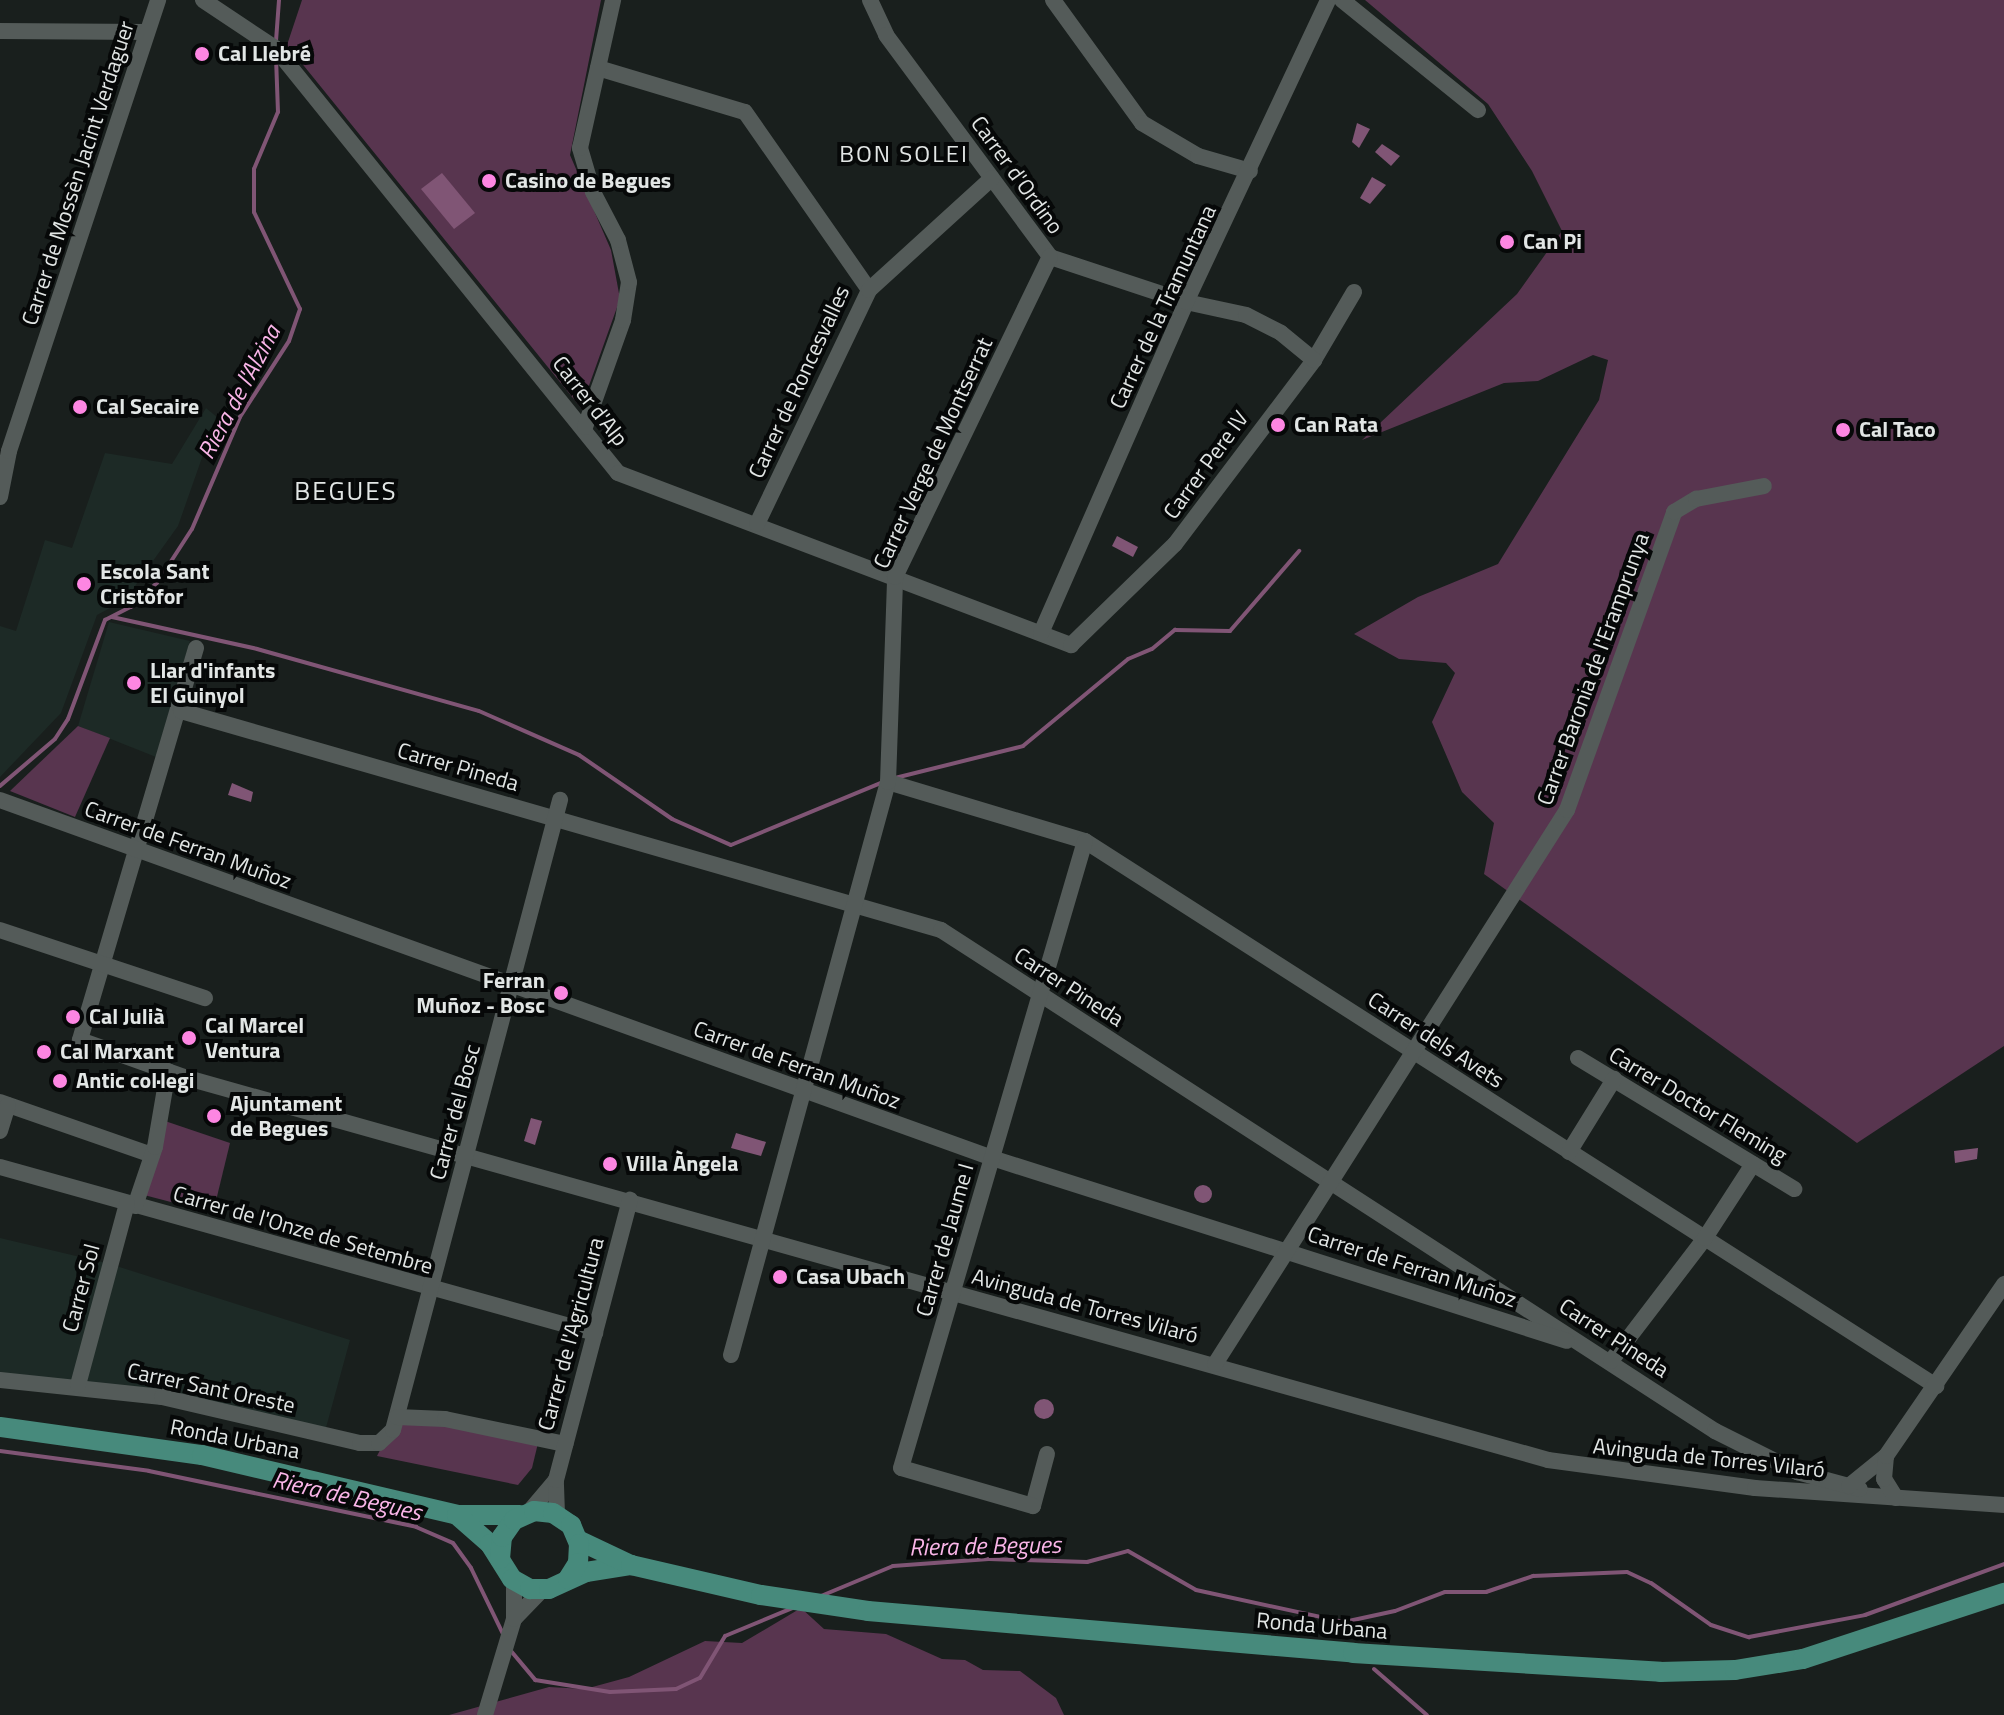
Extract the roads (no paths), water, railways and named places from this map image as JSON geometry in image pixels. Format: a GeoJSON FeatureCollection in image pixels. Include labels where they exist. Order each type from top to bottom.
{"type":"FeatureCollection","features":[{"type":"Feature","properties":{"kind":"main road","name":"Ronda Urbana"},"geometry":{"type":"LineString","coordinates":[[0,1427],[202,1455],[457,1515],[557,1514],[578,1540],[631,1565],[761,1595],[868,1611],[1353,1653],[1694,1672],[1803,1659],[2004,1593]]}},
{"type":"Feature","properties":{"kind":"main road"},"geometry":{"type":"LineString","coordinates":[[500,1559],[503,1534],[525,1514]]}},
{"type":"Feature","properties":{"kind":"main road","name":"Ronda Urbana"},"geometry":{"type":"LineString","coordinates":[[457,1515],[482,1534],[514,1581]]}},
{"type":"Feature","properties":{"kind":"main road"},"geometry":{"type":"LineString","coordinates":[[568,1579],[579,1559],[578,1540]]}},
{"type":"Feature","properties":{"kind":"main road","name":"Ronda Urbana"},"geometry":{"type":"LineString","coordinates":[[541,1591],[568,1579],[631,1565]]}},
{"type":"Feature","properties":{"kind":"main road"},"geometry":{"type":"LineString","coordinates":[[514,1581],[541,1591]]}},
{"type":"Feature","properties":{"kind":"street","name":"Carrer de Mossèn Jacint Verdaguer"},"geometry":{"type":"LineString","coordinates":[[0,497],[5,449],[158,0]]}},
{"type":"Feature","properties":{"kind":"street","name":"Carrer d'Alp"},"geometry":{"type":"LineString","coordinates":[[203,0],[266,43],[287,63],[585,427],[618,473],[1071,645]]}},
{"type":"Feature","properties":{"kind":"street"},"geometry":{"type":"LineString","coordinates":[[585,427],[623,320],[629,282],[618,240],[593,192],[580,148],[613,0]]}},
{"type":"Feature","properties":{"kind":"street","name":"Carrer d'Ordino"},"geometry":{"type":"LineString","coordinates":[[870,0],[886,35],[1050,257],[1186,302],[1246,315],[1281,333],[1314,360]]}},
{"type":"Feature","properties":{"kind":"street"},"geometry":{"type":"LineString","coordinates":[[1053,0],[1142,123],[1198,156],[1250,171]]}},
{"type":"Feature","properties":{"kind":"street","name":"Carrer de la Tramuntana"},"geometry":{"type":"LineString","coordinates":[[1041,633],[1186,302],[1328,0]]}},
{"type":"Feature","properties":{"kind":"street"},"geometry":{"type":"LineString","coordinates":[[1342,0],[1478,110]]}},
{"type":"Feature","properties":{"kind":"street"},"geometry":{"type":"LineString","coordinates":[[0,31],[147,32]]}},
{"type":"Feature","properties":{"kind":"street","name":"Carrer de Roncesvalles"},"geometry":{"type":"LineString","coordinates":[[598,68],[745,112],[869,290],[757,524]]}},
{"type":"Feature","properties":{"kind":"street"},"geometry":{"type":"LineString","coordinates":[[869,290],[992,178]]}},
{"type":"Feature","properties":{"kind":"street","name":"Carrer Verge de Montserrat"},"geometry":{"type":"LineString","coordinates":[[731,1355],[887,783],[895,577],[1050,257]]}},
{"type":"Feature","properties":{"kind":"street","name":"Carrer Pere IV"},"geometry":{"type":"LineString","coordinates":[[1071,645],[1175,544],[1314,360],[1354,292]]}},
{"type":"Feature","properties":{"kind":"street","name":"Carrer Baronia de l'Eramprunya"},"geometry":{"type":"LineString","coordinates":[[1215,1364],[1567,810],[1674,512],[1696,499],[1764,486]]}},
{"type":"Feature","properties":{"kind":"street"},"geometry":{"type":"LineString","coordinates":[[102,967],[181,711],[196,648]]}},
{"type":"Feature","properties":{"kind":"street","name":"Carrer Pineda"},"geometry":{"type":"LineString","coordinates":[[181,711],[941,930],[1715,1431],[1769,1460],[1896,1498]]}},
{"type":"Feature","properties":{"kind":"street","name":"Carrer dels Avets"},"geometry":{"type":"LineString","coordinates":[[887,783],[1085,841],[1936,1386]]}},
{"type":"Feature","properties":{"kind":"street","name":"Carrer del Bosc"},"geometry":{"type":"LineString","coordinates":[[397,1417],[560,800]]}},
{"type":"Feature","properties":{"kind":"street","name":"Carrer de Ferran Muñoz"},"geometry":{"type":"LineString","coordinates":[[2,801],[992,1158],[1588,1348]]}},
{"type":"Feature","properties":{"kind":"street","name":"Carrer de Jaume I"},"geometry":{"type":"LineString","coordinates":[[1047,1454],[1033,1506],[901,1468],[1085,841]]}},
{"type":"Feature","properties":{"kind":"street"},"geometry":{"type":"LineString","coordinates":[[0,930],[102,967],[205,998]]}},
{"type":"Feature","properties":{"kind":"street","name":"Avinguda de Torres Vilaró"},"geometry":{"type":"LineString","coordinates":[[102,967],[80,1040],[168,1071],[1548,1460],[1629,1475],[2004,1505]]}},
{"type":"Feature","properties":{"kind":"street","name":"Carrer Doctor Fleming"},"geometry":{"type":"LineString","coordinates":[[1578,1058],[1794,1189]]}},
{"type":"Feature","properties":{"kind":"street","name":"Carrer Sol"},"geometry":{"type":"LineString","coordinates":[[78,1385],[131,1204],[152,1155],[168,1071]]}},
{"type":"Feature","properties":{"kind":"street"},"geometry":{"type":"LineString","coordinates":[[1569,1152],[1614,1079]]}},
{"type":"Feature","properties":{"kind":"street"},"geometry":{"type":"LineString","coordinates":[[0,1131],[4,1103],[152,1155]]}},
{"type":"Feature","properties":{"kind":"street"},"geometry":{"type":"LineString","coordinates":[[1611,1361],[1705,1238],[1753,1164]]}},
{"type":"Feature","properties":{"kind":"street","name":"Carrer de l'Onze de Setembre"},"geometry":{"type":"LineString","coordinates":[[0,1167],[595,1333]]}},
{"type":"Feature","properties":{"kind":"street","name":"Carrer de l'Agricultura"},"geometry":{"type":"LineString","coordinates":[[557,1514],[556,1480],[630,1200]]}},
{"type":"Feature","properties":{"kind":"street"},"geometry":{"type":"LineString","coordinates":[[1849,1486],[1886,1456],[2004,1284]]}},
{"type":"Feature","properties":{"kind":"street","name":"Carrer Sant Oreste"},"geometry":{"type":"LineString","coordinates":[[0,1380],[78,1385],[162,1397],[360,1443],[379,1443],[397,1417]]}},
{"type":"Feature","properties":{"kind":"street"},"geometry":{"type":"LineString","coordinates":[[397,1417],[445,1419],[565,1444]]}},
{"type":"Feature","properties":{"kind":"street"},"geometry":{"type":"LineString","coordinates":[[1886,1456],[1884,1479],[1896,1498]]}},
{"type":"Feature","properties":{"kind":"street","name":"Carrer de l'Agricultura"},"geometry":{"type":"LineString","coordinates":[[525,1514],[556,1480]]}},
{"type":"Feature","properties":{"kind":"street"},"geometry":{"type":"LineString","coordinates":[[485,1715],[512,1625],[514,1581]]}},
{"type":"Feature","properties":{"kind":"street"},"geometry":{"type":"LineString","coordinates":[[512,1625],[541,1591]]}},
{"type":"Feature","properties":{"kind":"waterway","name":"Riera de l'Alzina"},"geometry":{"type":"LineString","coordinates":[[276,41],[279,0]]}},
{"type":"Feature","properties":{"kind":"waterway","name":"Riera de l'Alzina"},"geometry":{"type":"LineString","coordinates":[[0,786],[55,739],[68,719],[105,620],[131,607],[157,583],[192,529],[240,417],[289,341],[300,309],[254,212],[254,169],[278,112],[276,58]]}},
{"type":"Feature","properties":{"kind":"waterway"},"geometry":{"type":"LineString","coordinates":[[895,778],[1023,746],[1128,659],[1152,649],[1175,630],[1230,631],[1299,551]]}},
{"type":"Feature","properties":{"kind":"waterway"},"geometry":{"type":"LineString","coordinates":[[112,617],[257,649],[479,711],[579,755],[672,819],[731,845],[883,782]]}},
{"type":"Feature","properties":{"kind":"waterway","name":"Riera de Begues"},"geometry":{"type":"LineString","coordinates":[[0,1451],[149,1471],[416,1527],[453,1543],[471,1568],[504,1636]]}},
{"type":"Feature","properties":{"kind":"waterway","name":"Riera de Begues"},"geometry":{"type":"LineString","coordinates":[[821,1596],[893,1566],[989,1559],[1087,1562],[1128,1551],[1196,1590],[1344,1622],[1395,1611],[1445,1592],[1486,1592],[1533,1576],[1627,1572],[1651,1583],[1711,1625],[1749,1637],[1865,1615],[2004,1564]]}},
{"type":"Feature","properties":{"kind":"waterway","name":"Riera de Begues"},"geometry":{"type":"LineString","coordinates":[[511,1651],[535,1680],[610,1692],[676,1689],[700,1678],[725,1636],[795,1607]]}},
{"type":"Feature","properties":{"kind":"waterway","name":"Riera de Begues"},"geometry":{"type":"LineString","coordinates":[[1337,1621],[1347,1630]]}},
{"type":"Feature","properties":{"kind":"waterway"},"geometry":{"type":"LineString","coordinates":[[1374,1669],[1427,1715]]}},
{"type":"Feature","properties":{"kind":"place","name":"Cal Llebré"},"geometry":{"type":"Point","coordinates":[202,54]}},
{"type":"Feature","properties":{"kind":"place","name":"Casino de Begues"},"geometry":{"type":"Point","coordinates":[489,181]}},
{"type":"Feature","properties":{"kind":"place","name":"Can Pi"},"geometry":{"type":"Point","coordinates":[1507,242]}},
{"type":"Feature","properties":{"kind":"place","name":"Cal Secaire"},"geometry":{"type":"Point","coordinates":[80,407]}},
{"type":"Feature","properties":{"kind":"place","name":"Can Rata"},"geometry":{"type":"Point","coordinates":[1278,425]}},
{"type":"Feature","properties":{"kind":"place","name":"Cal Taco"},"geometry":{"type":"Point","coordinates":[1843,430]}},
{"type":"Feature","properties":{"kind":"place","name":"Escola Sant Cristòfor"},"geometry":{"type":"Point","coordinates":[84,584]}},
{"type":"Feature","properties":{"kind":"place","name":"Llar d'infants El Guinyol"},"geometry":{"type":"Point","coordinates":[134,683]}},
{"type":"Feature","properties":{"kind":"place","name":"Ferran Muñoz - Bosc"},"geometry":{"type":"Point","coordinates":[561,993]}},
{"type":"Feature","properties":{"kind":"place","name":"Cal Julià"},"geometry":{"type":"Point","coordinates":[73,1017]}},
{"type":"Feature","properties":{"kind":"place","name":"Cal Marcel Ventura"},"geometry":{"type":"Point","coordinates":[189,1038]}},
{"type":"Feature","properties":{"kind":"place","name":"Cal Marxant"},"geometry":{"type":"Point","coordinates":[44,1052]}},
{"type":"Feature","properties":{"kind":"place","name":"Antic col·legi"},"geometry":{"type":"Point","coordinates":[60,1081]}},
{"type":"Feature","properties":{"kind":"place","name":"Ajuntament de Begues"},"geometry":{"type":"Point","coordinates":[214,1116]}},
{"type":"Feature","properties":{"kind":"place","name":"Villa Àngela"},"geometry":{"type":"Point","coordinates":[610,1164]}},
{"type":"Feature","properties":{"kind":"place","name":"Casa Ubach"},"geometry":{"type":"Point","coordinates":[780,1277]}},
{"type":"Feature","properties":{"kind":"district","name":"BON SOLEI"},"geometry":{"type":"Point","coordinates":[904,154]}},
{"type":"Feature","properties":{"kind":"district","name":"BEGUES"},"geometry":{"type":"Point","coordinates":[346,491]}}]}
